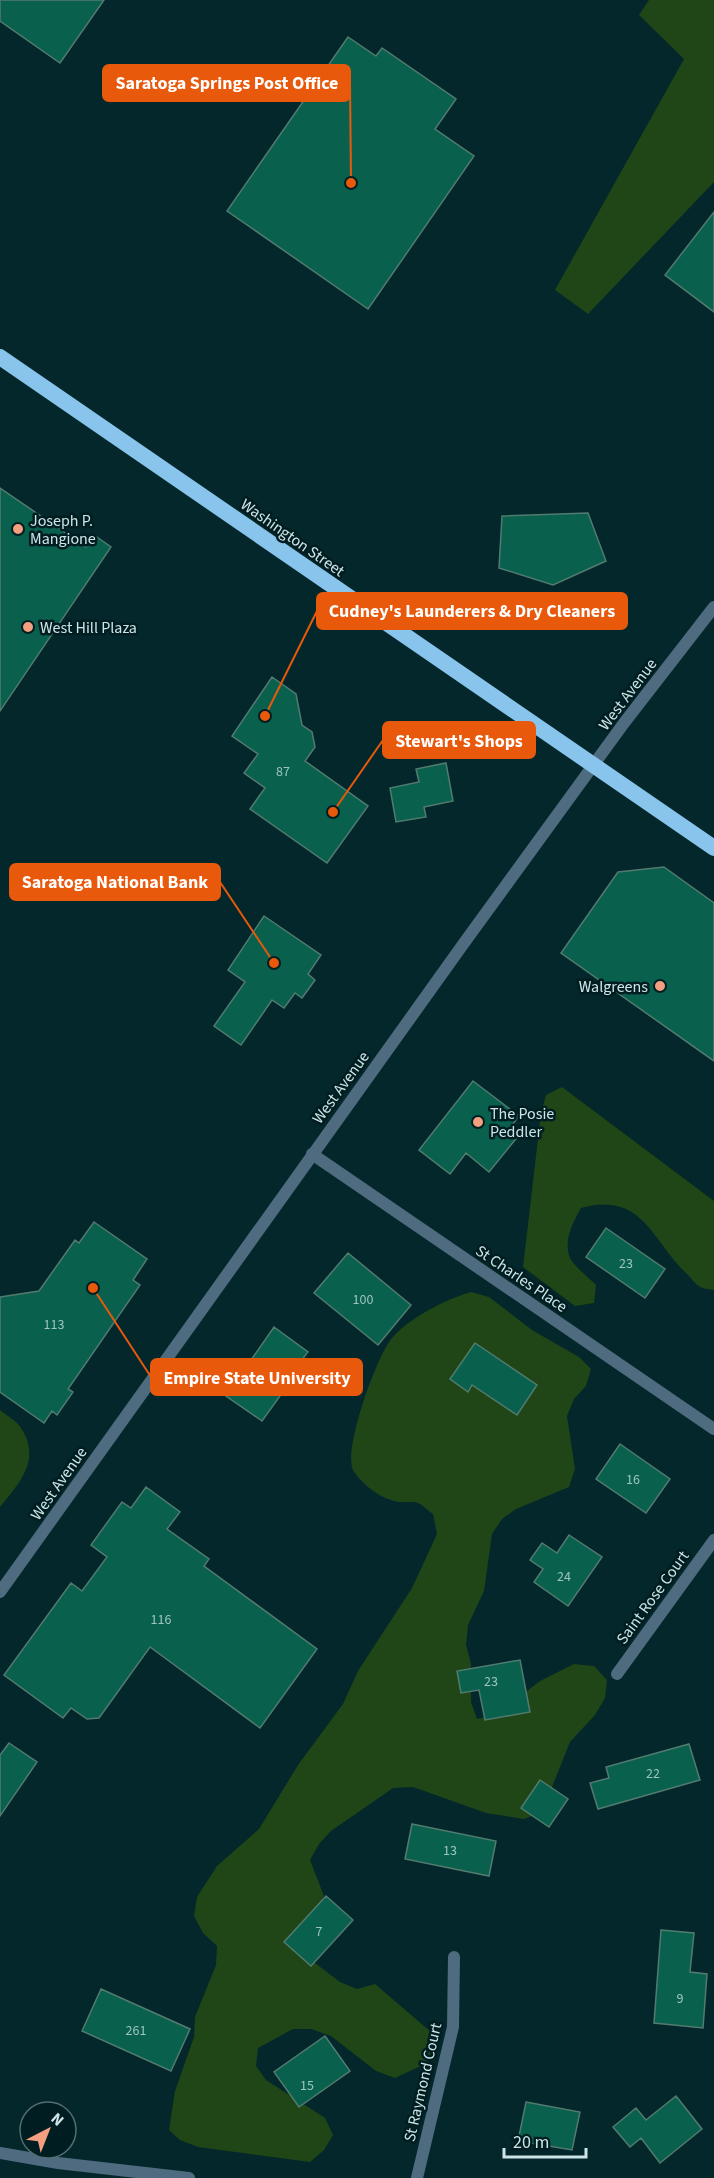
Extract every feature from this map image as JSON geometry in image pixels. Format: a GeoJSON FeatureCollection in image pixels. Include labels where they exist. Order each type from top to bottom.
{"type":"FeatureCollection","features":[{"type":"Feature","properties":{"kind":"highway","name":"Washington Street"},"geometry":{"type":"LineString","coordinates":[[0,357],[714,848]]}},
{"type":"Feature","properties":{"kind":"street","name":"West Avenue"},"geometry":{"type":"LineString","coordinates":[[0,1592],[312,1154],[594,766],[714,607]]}},
{"type":"Feature","properties":{"kind":"street","name":"St Charles Place"},"geometry":{"type":"LineString","coordinates":[[312,1154],[714,1429]]}},
{"type":"Feature","properties":{"kind":"street","name":"Saint Rose Court"},"geometry":{"type":"LineString","coordinates":[[617,1674],[714,1540]]}},
{"type":"Feature","properties":{"kind":"street","name":"St Raymond Court"},"geometry":{"type":"LineString","coordinates":[[417,2178],[453,2027],[454,1957]]}},
{"type":"Feature","properties":{"kind":"street"},"geometry":{"type":"LineString","coordinates":[[0,2153],[58,2163],[189,2178]]}},
{"type":"Feature","properties":{"kind":"green space"},"geometry":{"type":"Polygon","coordinates":[[[649,0],[714,0],[714,182],[588,314],[555,290],[684,59],[639,15],[649,0]]]}},
{"type":"Feature","properties":{"kind":"green space"},"geometry":{"type":"Polygon","coordinates":[[[562,1087],[714,1201],[714,1290],[702,1288],[696,1284],[644,1222],[632,1212],[619,1206],[602,1205],[581,1208],[568,1238],[570,1258],[596,1285],[594,1303],[575,1306],[523,1267],[541,1113],[546,1095],[562,1087]]]}},
{"type":"Feature","properties":{"kind":"green space"},"geometry":{"type":"Polygon","coordinates":[[[471,1292],[489,1297],[532,1330],[579,1357],[591,1369],[586,1386],[574,1399],[567,1416],[575,1469],[569,1487],[516,1509],[502,1519],[492,1534],[484,1591],[468,1625],[466,1645],[471,1664],[471,1702],[477,1719],[496,1715],[540,1681],[574,1664],[594,1666],[607,1680],[605,1698],[595,1715],[570,1742],[542,1812],[524,1819],[486,1813],[413,1787],[393,1788],[331,1831],[319,1844],[310,1860],[324,1896],[315,1913],[311,1960],[340,1982],[357,1989],[375,1984],[431,2032],[435,2045],[429,2062],[395,2078],[376,2071],[331,2036],[311,2029],[293,2029],[258,2048],[256,2066],[266,2080],[325,2118],[333,2135],[324,2150],[310,2162],[198,2147],[180,2140],[169,2130],[175,2091],[194,2037],[195,2017],[216,1965],[217,1946],[203,1933],[194,1916],[197,1897],[217,1866],[259,1829],[298,1765],[343,1704],[358,1671],[412,1588],[437,1534],[433,1514],[422,1505],[386,1498],[363,1483],[354,1472],[351,1462],[352,1446],[370,1383],[392,1338],[408,1323],[428,1310],[471,1292]]]}},
{"type":"Feature","properties":{"kind":"green space"},"geometry":{"type":"Polygon","coordinates":[[[0,1410],[19,1425],[27,1440],[29,1461],[21,1480],[0,1507],[0,1410]]]}},
{"type":"Feature","properties":{"kind":"building"},"geometry":{"type":"Polygon","coordinates":[[[0,0],[104,0],[60,63],[0,21],[0,0]]]}},
{"type":"Feature","properties":{"kind":"building"},"geometry":{"type":"Polygon","coordinates":[[[348,37],[376,56],[382,48],[456,99],[435,129],[474,156],[368,309],[227,211],[348,37]]]}},
{"type":"Feature","properties":{"kind":"building"},"geometry":{"type":"Polygon","coordinates":[[[714,212],[714,312],[665,275],[714,212]]]}},
{"type":"Feature","properties":{"kind":"building","name":"West Hill Plaza"},"geometry":{"type":"Polygon","coordinates":[[[0,488],[86,547],[94,535],[111,547],[0,711],[0,488]]]}},
{"type":"Feature","properties":{"kind":"building"},"geometry":{"type":"Polygon","coordinates":[[[588,513],[606,561],[553,585],[499,568],[502,516],[588,513]]]}},
{"type":"Feature","properties":{"kind":"building"},"geometry":{"type":"Polygon","coordinates":[[[272,677],[296,694],[302,725],[312,732],[315,747],[305,761],[368,806],[327,863],[250,809],[265,788],[244,773],[258,754],[232,736],[272,677]]]}},
{"type":"Feature","properties":{"kind":"building"},"geometry":{"type":"Polygon","coordinates":[[[446,763],[453,801],[424,807],[426,817],[396,822],[390,788],[419,782],[416,769],[446,763]]]}},
{"type":"Feature","properties":{"kind":"building","name":"Walgreens"},"geometry":{"type":"Polygon","coordinates":[[[664,867],[714,903],[714,1061],[561,953],[618,872],[664,867]]]}},
{"type":"Feature","properties":{"kind":"building"},"geometry":{"type":"Polygon","coordinates":[[[264,916],[321,955],[308,974],[315,980],[302,998],[295,993],[284,1008],[272,1000],[241,1045],[214,1026],[245,982],[228,970],[264,916]]]}},
{"type":"Feature","properties":{"kind":"building","name":"The Posie Peddler"},"geometry":{"type":"Polygon","coordinates":[[[473,1081],[519,1116],[510,1128],[519,1135],[489,1172],[466,1153],[450,1174],[419,1150],[473,1081]]]}},
{"type":"Feature","properties":{"kind":"building"},"geometry":{"type":"Polygon","coordinates":[[[94,1222],[147,1259],[133,1280],[140,1285],[68,1389],[73,1392],[57,1415],[52,1411],[44,1423],[0,1392],[0,1297],[39,1291],[75,1240],[79,1243],[94,1222]]]}},
{"type":"Feature","properties":{"kind":"building"},"geometry":{"type":"Polygon","coordinates":[[[606,1228],[665,1269],[645,1298],[586,1257],[606,1228]]]}},
{"type":"Feature","properties":{"kind":"building"},"geometry":{"type":"Polygon","coordinates":[[[348,1253],[411,1305],[378,1345],[314,1293],[348,1253]]]}},
{"type":"Feature","properties":{"kind":"building"},"geometry":{"type":"Polygon","coordinates":[[[274,1327],[308,1352],[276,1393],[280,1396],[262,1421],[226,1396],[274,1327]]]}},
{"type":"Feature","properties":{"kind":"building"},"geometry":{"type":"Polygon","coordinates":[[[475,1343],[537,1385],[517,1415],[472,1385],[468,1392],[450,1379],[475,1343]]]}},
{"type":"Feature","properties":{"kind":"building"},"geometry":{"type":"Polygon","coordinates":[[[620,1444],[670,1479],[646,1513],[596,1479],[620,1444]]]}},
{"type":"Feature","properties":{"kind":"building"},"geometry":{"type":"Polygon","coordinates":[[[146,1487],[180,1512],[167,1529],[209,1559],[204,1566],[317,1649],[260,1728],[150,1647],[99,1718],[87,1719],[71,1708],[63,1718],[4,1675],[71,1583],[82,1591],[107,1557],[91,1545],[122,1502],[131,1508],[146,1487]]]}},
{"type":"Feature","properties":{"kind":"building"},"geometry":{"type":"Polygon","coordinates":[[[569,1535],[602,1557],[568,1606],[534,1582],[543,1569],[530,1560],[542,1543],[557,1553],[569,1535]]]}},
{"type":"Feature","properties":{"kind":"building"},"geometry":{"type":"Polygon","coordinates":[[[520,1660],[530,1712],[485,1720],[479,1690],[461,1693],[457,1671],[520,1660]]]}},
{"type":"Feature","properties":{"kind":"building"},"geometry":{"type":"Polygon","coordinates":[[[9,1743],[37,1762],[0,1816],[0,1755],[9,1743]]]}},
{"type":"Feature","properties":{"kind":"building"},"geometry":{"type":"Polygon","coordinates":[[[689,1744],[700,1780],[598,1809],[590,1783],[609,1778],[606,1767],[689,1744]]]}},
{"type":"Feature","properties":{"kind":"building"},"geometry":{"type":"Polygon","coordinates":[[[540,1780],[568,1799],[549,1827],[521,1808],[540,1780]]]}},
{"type":"Feature","properties":{"kind":"building"},"geometry":{"type":"Polygon","coordinates":[[[412,1824],[496,1841],[489,1876],[405,1859],[412,1824]]]}},
{"type":"Feature","properties":{"kind":"building"},"geometry":{"type":"Polygon","coordinates":[[[326,1896],[353,1920],[311,1966],[284,1942],[326,1896]]]}},
{"type":"Feature","properties":{"kind":"building"},"geometry":{"type":"Polygon","coordinates":[[[661,1930],[694,1933],[690,1972],[707,1974],[703,2028],[654,2023],[661,1930]]]}},
{"type":"Feature","properties":{"kind":"building"},"geometry":{"type":"Polygon","coordinates":[[[101,1989],[190,2029],[171,2071],[82,2031],[101,1989]]]}},
{"type":"Feature","properties":{"kind":"building"},"geometry":{"type":"Polygon","coordinates":[[[325,2036],[350,2071],[299,2107],[274,2072],[325,2036]]]}},
{"type":"Feature","properties":{"kind":"building"},"geometry":{"type":"Polygon","coordinates":[[[676,2096],[702,2129],[660,2163],[641,2138],[630,2147],[613,2127],[636,2108],[646,2120],[676,2096]]]}},
{"type":"Feature","properties":{"kind":"building"},"geometry":{"type":"Polygon","coordinates":[[[526,2102],[580,2112],[572,2150],[518,2141],[526,2102]]]}},
{"type":"Feature","properties":{"kind":"place","name":"Saratoga Springs Post Office"},"geometry":{"type":"Point","coordinates":[351,183]}},
{"type":"Feature","properties":{"kind":"place","name":"Joseph P. Mangione"},"geometry":{"type":"Point","coordinates":[18,529]}},
{"type":"Feature","properties":{"kind":"place","name":"West Hill Plaza"},"geometry":{"type":"Point","coordinates":[28,627]}},
{"type":"Feature","properties":{"kind":"place","name":"Cudney's Launderers & Dry Cleaners"},"geometry":{"type":"Point","coordinates":[265,716]}},
{"type":"Feature","properties":{"kind":"place","name":"Stewart's Shops"},"geometry":{"type":"Point","coordinates":[333,812]}},
{"type":"Feature","properties":{"kind":"place","name":"Saratoga National Bank"},"geometry":{"type":"Point","coordinates":[274,963]}},
{"type":"Feature","properties":{"kind":"place","name":"Walgreens"},"geometry":{"type":"Point","coordinates":[660,986]}},
{"type":"Feature","properties":{"kind":"place","name":"The Posie Peddler"},"geometry":{"type":"Point","coordinates":[478,1122]}},
{"type":"Feature","properties":{"kind":"place","name":"Empire State University"},"geometry":{"type":"Point","coordinates":[93,1288]}}]}
